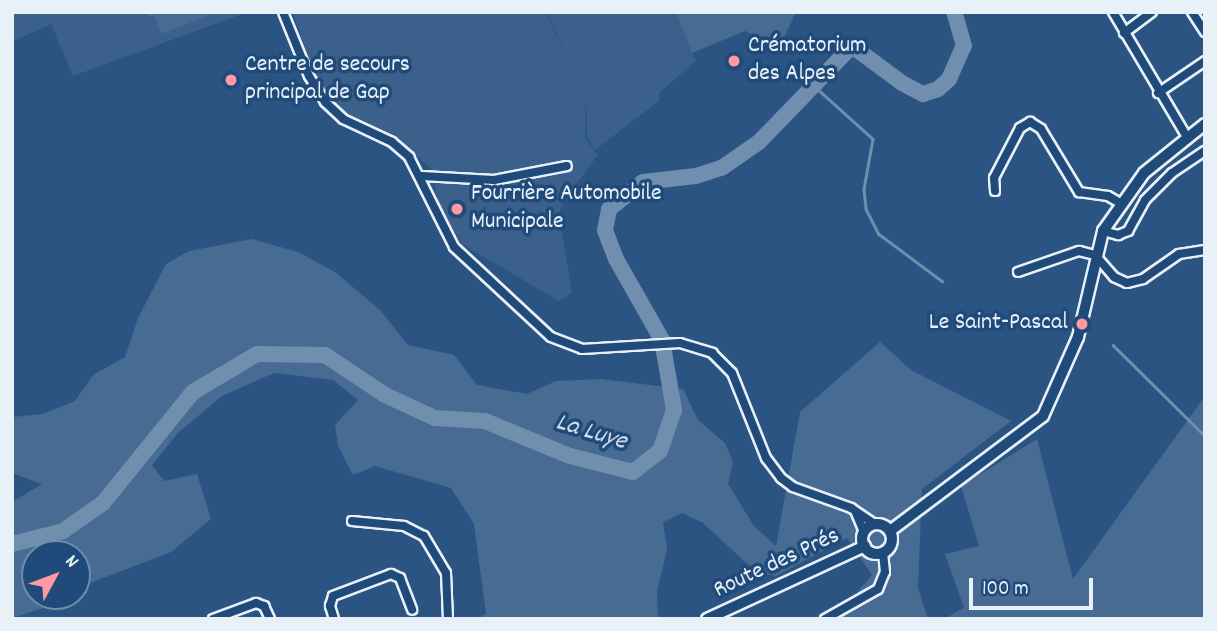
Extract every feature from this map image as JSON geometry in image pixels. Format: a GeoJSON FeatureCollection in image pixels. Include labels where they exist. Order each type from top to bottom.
{"type":"FeatureCollection","features":[{"type":"Feature","properties":{"kind":"street"},"geometry":{"type":"LineString","coordinates":[[283,12],[309,76],[325,102],[343,119],[392,142],[422,176],[454,247],[551,337],[582,349],[680,344],[702,347],[723,362],[740,388],[766,458],[781,478],[793,487],[851,508],[890,531]]}},
{"type":"Feature","properties":{"kind":"street"},"geometry":{"type":"LineString","coordinates":[[1113,12],[1158,93],[1187,137]]}},
{"type":"Feature","properties":{"kind":"street"},"geometry":{"type":"LineString","coordinates":[[1124,33],[1152,12]]}},
{"type":"Feature","properties":{"kind":"street"},"geometry":{"type":"LineString","coordinates":[[1192,12],[1205,32]]}},
{"type":"Feature","properties":{"kind":"street"},"geometry":{"type":"LineString","coordinates":[[1158,93],[1205,61]]}},
{"type":"Feature","properties":{"kind":"street"},"geometry":{"type":"LineString","coordinates":[[995,191],[994,178],[1020,128],[1030,122],[1041,129],[1079,192],[1108,196],[1120,202]]}},
{"type":"Feature","properties":{"kind":"street"},"geometry":{"type":"LineString","coordinates":[[890,531],[1043,416],[1078,337],[1095,255],[1103,232],[1120,202],[1144,173],[1205,124]]}},
{"type":"Feature","properties":{"kind":"street"},"geometry":{"type":"LineString","coordinates":[[1103,232],[1118,235],[1128,231],[1145,200],[1172,173],[1205,151]]}},
{"type":"Feature","properties":{"kind":"street"},"geometry":{"type":"LineString","coordinates":[[422,176],[494,180],[567,166]]}},
{"type":"Feature","properties":{"kind":"street"},"geometry":{"type":"LineString","coordinates":[[1018,272],[1068,253],[1095,255],[1114,277],[1127,283],[1143,279],[1180,254],[1205,250]]}},
{"type":"Feature","properties":{"kind":"street"},"geometry":{"type":"LineString","coordinates":[[851,508],[864,532],[865,547],[883,552]]}},
{"type":"Feature","properties":{"kind":"street"},"geometry":{"type":"LineString","coordinates":[[352,521],[404,526],[431,543],[446,572],[448,619]]}},
{"type":"Feature","properties":{"kind":"street"},"geometry":{"type":"LineString","coordinates":[[864,532],[875,524]]}},
{"type":"Feature","properties":{"kind":"street"},"geometry":{"type":"LineString","coordinates":[[825,619],[878,589],[885,572],[883,552],[891,543],[890,531]]}},
{"type":"Feature","properties":{"kind":"street","name":"Route des Prés"},"geometry":{"type":"LineString","coordinates":[[707,619],[865,547]]}},
{"type":"Feature","properties":{"kind":"street"},"geometry":{"type":"LineString","coordinates":[[334,619],[330,606],[333,596],[391,575],[400,578],[412,610]]}},
{"type":"Feature","properties":{"kind":"street"},"geometry":{"type":"LineString","coordinates":[[214,619],[256,603],[264,606],[270,619]]}},
{"type":"Feature","properties":{"kind":"shaded area"},"geometry":{"type":"Polygon","coordinates":[[[12,12],[248,12],[73,76],[51,24],[12,42],[12,12]]]}},
{"type":"Feature","properties":{"kind":"shaded area"},"geometry":{"type":"Polygon","coordinates":[[[146,12],[206,12],[208,16],[161,34],[154,15],[148,17],[146,12]]]}},
{"type":"Feature","properties":{"kind":"shaded area"},"geometry":{"type":"Polygon","coordinates":[[[293,12],[545,12],[585,93],[546,12],[676,12],[696,61],[660,92],[659,101],[595,150],[587,137],[586,96],[585,138],[598,155],[564,200],[554,227],[562,232],[572,293],[559,301],[462,244],[439,205],[432,169],[395,138],[347,116],[330,100],[314,76],[293,12]]]}},
{"type":"Feature","properties":{"kind":"shaded area"},"geometry":{"type":"Polygon","coordinates":[[[676,12],[796,12],[781,44],[774,46],[745,31],[692,53],[676,12]]]}},
{"type":"Feature","properties":{"kind":"shaded area"},"geometry":{"type":"Polygon","coordinates":[[[252,239],[298,252],[335,272],[380,310],[408,345],[454,355],[477,385],[527,394],[556,381],[601,379],[683,389],[698,420],[725,443],[733,462],[728,484],[754,526],[776,546],[800,412],[880,342],[911,370],[1011,421],[922,489],[918,588],[928,619],[834,619],[872,575],[847,538],[776,576],[756,572],[703,523],[682,513],[663,522],[667,549],[657,592],[658,619],[477,619],[486,614],[474,524],[451,488],[375,466],[353,475],[338,446],[335,425],[358,400],[333,380],[274,373],[222,396],[178,433],[152,465],[164,481],[197,474],[211,519],[171,552],[91,583],[91,540],[21,540],[21,610],[37,610],[12,618],[12,502],[42,484],[12,473],[12,417],[43,414],[75,401],[93,375],[125,357],[138,318],[166,264],[189,251],[252,239]]]}},
{"type":"Feature","properties":{"kind":"shaded area"},"geometry":{"type":"Polygon","coordinates":[[[1205,396],[1205,619],[944,619],[964,608],[945,554],[979,546],[961,486],[1037,439],[1073,579],[1205,396]]]}},
{"type":"Feature","properties":{"kind":"waterway","name":"La Luye"},"geometry":{"type":"LineString","coordinates":[[12,544],[63,531],[103,503],[193,392],[257,354],[325,355],[385,395],[435,418],[485,421],[570,456],[633,472],[660,451],[674,410],[662,340],[616,259],[605,230],[609,209],[643,182],[696,176],[723,167],[759,142],[852,46],[902,83],[923,94],[938,89],[949,79],[964,46],[954,12]]}},
{"type":"Feature","properties":{"kind":"waterway"},"geometry":{"type":"LineString","coordinates":[[812,84],[873,139],[864,189],[866,209],[879,234],[942,281]]}},
{"type":"Feature","properties":{"kind":"waterway"},"geometry":{"type":"LineString","coordinates":[[1113,345],[1205,436]]}},
{"type":"Feature","properties":{"kind":"place","name":"Crématorium des Alpes"},"geometry":{"type":"Point","coordinates":[734,61]}},
{"type":"Feature","properties":{"kind":"place","name":"Centre de secours principal de Gap"},"geometry":{"type":"Point","coordinates":[231,80]}},
{"type":"Feature","properties":{"kind":"place","name":"Fourrière Automobile Municipale"},"geometry":{"type":"Point","coordinates":[457,209]}},
{"type":"Feature","properties":{"kind":"place","name":"Le Saint-Pascal"},"geometry":{"type":"Point","coordinates":[1082,324]}}]}
